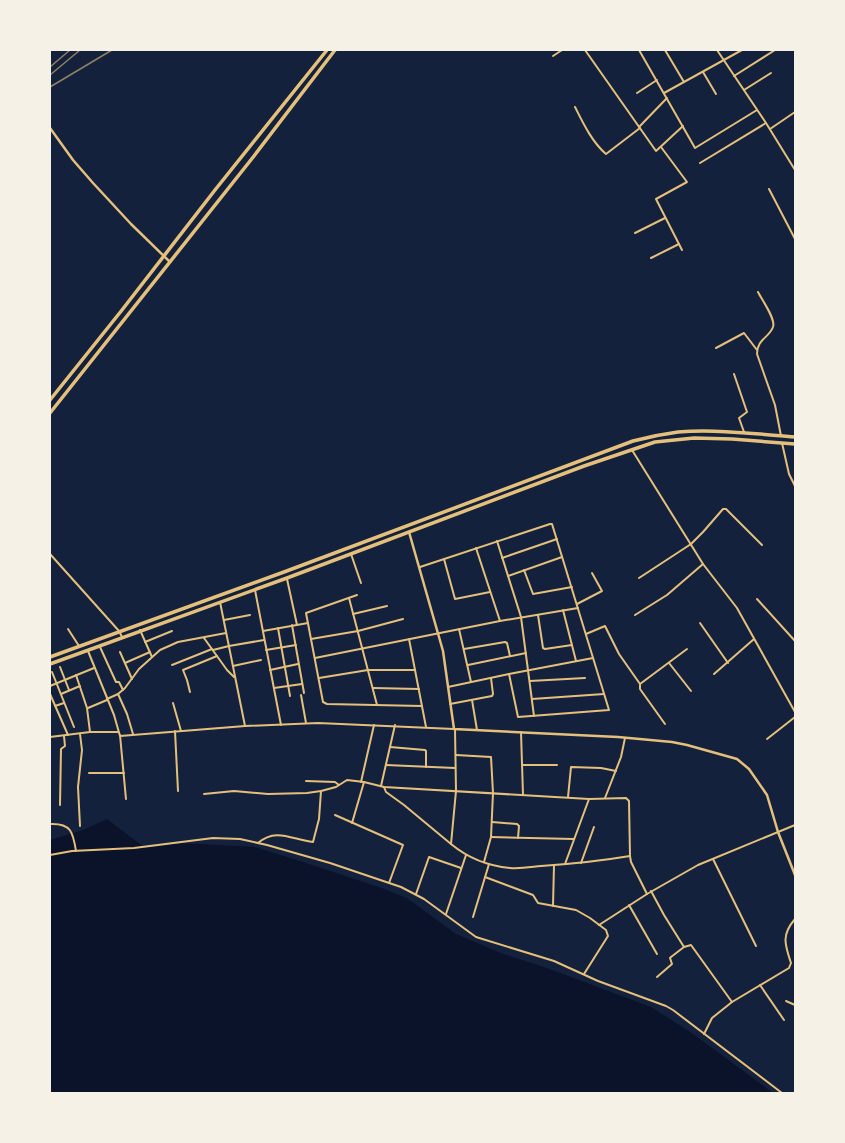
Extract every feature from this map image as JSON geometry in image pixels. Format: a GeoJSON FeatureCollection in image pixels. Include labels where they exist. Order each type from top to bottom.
{"type":"FeatureCollection","features":[{"type":"Feature","properties":{"kind":"main road"},"geometry":{"type":"LineString","coordinates":[[50,400],[326,50]]}},
{"type":"Feature","properties":{"kind":"main road"},"geometry":{"type":"LineString","coordinates":[[50,414],[254,156],[335,50]]}},
{"type":"Feature","properties":{"kind":"main road"},"geometry":{"type":"LineString","coordinates":[[50,657],[284,572],[633,441],[678,432],[694,431],[795,437]]}},
{"type":"Feature","properties":{"kind":"main road"},"geometry":{"type":"LineString","coordinates":[[50,664],[140,630],[287,578],[584,466],[655,442],[694,438],[732,439],[795,444]]}},
{"type":"Feature","properties":{"kind":"street"},"geometry":{"type":"LineString","coordinates":[[553,56],[562,50]]}},
{"type":"Feature","properties":{"kind":"street"},"geometry":{"type":"LineString","coordinates":[[585,50],[656,151],[683,126]]}},
{"type":"Feature","properties":{"kind":"street"},"geometry":{"type":"LineString","coordinates":[[640,50],[694,147],[696,148],[757,110]]}},
{"type":"Feature","properties":{"kind":"street"},"geometry":{"type":"LineString","coordinates":[[665,50],[684,82]]}},
{"type":"Feature","properties":{"kind":"street"},"geometry":{"type":"LineString","coordinates":[[717,50],[770,129],[795,170]]}},
{"type":"Feature","properties":{"kind":"street"},"geometry":{"type":"LineString","coordinates":[[664,93],[742,50]]}},
{"type":"Feature","properties":{"kind":"street"},"geometry":{"type":"LineString","coordinates":[[734,76],[775,50]]}},
{"type":"Feature","properties":{"kind":"street"},"geometry":{"type":"LineString","coordinates":[[703,72],[716,94]]}},
{"type":"Feature","properties":{"kind":"street"},"geometry":{"type":"LineString","coordinates":[[744,90],[771,73]]}},
{"type":"Feature","properties":{"kind":"street"},"geometry":{"type":"LineString","coordinates":[[637,93],[657,80]]}},
{"type":"Feature","properties":{"kind":"street"},"geometry":{"type":"LineString","coordinates":[[575,107],[587,130],[606,154],[640,128],[667,98]]}},
{"type":"Feature","properties":{"kind":"street"},"geometry":{"type":"LineString","coordinates":[[770,129],[795,112]]}},
{"type":"Feature","properties":{"kind":"street"},"geometry":{"type":"LineString","coordinates":[[700,163],[766,123]]}},
{"type":"Feature","properties":{"kind":"street"},"geometry":{"type":"LineString","coordinates":[[50,128],[73,160],[93,183],[131,224],[170,262]]}},
{"type":"Feature","properties":{"kind":"street"},"geometry":{"type":"LineString","coordinates":[[661,147],[687,182],[656,199],[682,250]]}},
{"type":"Feature","properties":{"kind":"street"},"geometry":{"type":"LineString","coordinates":[[769,189],[795,239]]}},
{"type":"Feature","properties":{"kind":"street"},"geometry":{"type":"LineString","coordinates":[[635,233],[665,218]]}},
{"type":"Feature","properties":{"kind":"street"},"geometry":{"type":"LineString","coordinates":[[652,258],[679,244]]}},
{"type":"Feature","properties":{"kind":"street"},"geometry":{"type":"LineString","coordinates":[[757,350],[761,340],[772,329],[773,324],[769,310],[758,292]]}},
{"type":"Feature","properties":{"kind":"street"},"geometry":{"type":"LineString","coordinates":[[716,348],[744,333],[757,350],[775,406],[781,436]]}},
{"type":"Feature","properties":{"kind":"street"},"geometry":{"type":"LineString","coordinates":[[734,374],[747,412],[739,418],[745,433]]}},
{"type":"Feature","properties":{"kind":"street"},"geometry":{"type":"LineString","coordinates":[[782,443],[790,474],[795,486]]}},
{"type":"Feature","properties":{"kind":"street"},"geometry":{"type":"LineString","coordinates":[[632,450],[703,564],[737,608],[795,712]]}},
{"type":"Feature","properties":{"kind":"street"},"geometry":{"type":"LineString","coordinates":[[639,578],[690,544],[703,532],[723,509],[726,509],[762,545]]}},
{"type":"Feature","properties":{"kind":"street"},"geometry":{"type":"LineString","coordinates":[[420,567],[550,524],[552,525],[609,710],[517,716],[509,674]]}},
{"type":"Feature","properties":{"kind":"street"},"geometry":{"type":"LineString","coordinates":[[409,532],[443,651],[454,729],[456,792],[451,844]]}},
{"type":"Feature","properties":{"kind":"street"},"geometry":{"type":"LineString","coordinates":[[502,558],[557,539]]}},
{"type":"Feature","properties":{"kind":"street"},"geometry":{"type":"LineString","coordinates":[[497,541],[522,617],[534,716]]}},
{"type":"Feature","properties":{"kind":"street"},"geometry":{"type":"LineString","coordinates":[[476,548],[500,621]]}},
{"type":"Feature","properties":{"kind":"street"},"geometry":{"type":"LineString","coordinates":[[50,554],[119,631],[122,637]]}},
{"type":"Feature","properties":{"kind":"street"},"geometry":{"type":"LineString","coordinates":[[351,554],[361,583]]}},
{"type":"Feature","properties":{"kind":"street"},"geometry":{"type":"LineString","coordinates":[[508,576],[562,557]]}},
{"type":"Feature","properties":{"kind":"street"},"geometry":{"type":"LineString","coordinates":[[444,559],[455,599],[457,600],[490,592]]}},
{"type":"Feature","properties":{"kind":"street"},"geometry":{"type":"LineString","coordinates":[[635,615],[667,595],[703,564]]}},
{"type":"Feature","properties":{"kind":"street"},"geometry":{"type":"LineString","coordinates":[[524,570],[533,594],[572,587]]}},
{"type":"Feature","properties":{"kind":"street"},"geometry":{"type":"LineString","coordinates":[[577,604],[591,598],[603,590],[592,573]]}},
{"type":"Feature","properties":{"kind":"street"},"geometry":{"type":"LineString","coordinates":[[287,578],[297,625]]}},
{"type":"Feature","properties":{"kind":"street"},"geometry":{"type":"LineString","coordinates":[[255,589],[281,725]]}},
{"type":"Feature","properties":{"kind":"street"},"geometry":{"type":"LineString","coordinates":[[357,595],[307,612],[306,614],[323,702],[325,704],[422,706]]}},
{"type":"Feature","properties":{"kind":"street"},"geometry":{"type":"LineString","coordinates":[[348,598],[377,705]]}},
{"type":"Feature","properties":{"kind":"street"},"geometry":{"type":"LineString","coordinates":[[756,599],[795,642]]}},
{"type":"Feature","properties":{"kind":"street"},"geometry":{"type":"LineString","coordinates":[[220,601],[245,726]]}},
{"type":"Feature","properties":{"kind":"street"},"geometry":{"type":"LineString","coordinates":[[353,614],[387,606]]}},
{"type":"Feature","properties":{"kind":"street"},"geometry":{"type":"LineString","coordinates":[[315,658],[500,621],[578,608]]}},
{"type":"Feature","properties":{"kind":"street"},"geometry":{"type":"LineString","coordinates":[[563,610],[576,661]]}},
{"type":"Feature","properties":{"kind":"street"},"geometry":{"type":"LineString","coordinates":[[224,620],[250,615]]}},
{"type":"Feature","properties":{"kind":"street"},"geometry":{"type":"LineString","coordinates":[[538,615],[544,648],[572,645]]}},
{"type":"Feature","properties":{"kind":"street"},"geometry":{"type":"LineString","coordinates":[[311,639],[358,631],[403,619]]}},
{"type":"Feature","properties":{"kind":"street"},"geometry":{"type":"LineString","coordinates":[[263,631],[308,623]]}},
{"type":"Feature","properties":{"kind":"street"},"geometry":{"type":"LineString","coordinates":[[700,623],[728,663]]}},
{"type":"Feature","properties":{"kind":"street"},"geometry":{"type":"LineString","coordinates":[[292,626],[302,684],[306,724]]}},
{"type":"Feature","properties":{"kind":"street"},"geometry":{"type":"LineString","coordinates":[[586,634],[605,626],[619,654],[640,684],[640,689],[665,724]]}},
{"type":"Feature","properties":{"kind":"street"},"geometry":{"type":"LineString","coordinates":[[278,628],[290,696]]}},
{"type":"Feature","properties":{"kind":"street"},"geometry":{"type":"LineString","coordinates":[[68,629],[78,646]]}},
{"type":"Feature","properties":{"kind":"street"},"geometry":{"type":"LineString","coordinates":[[459,629],[471,682]]}},
{"type":"Feature","properties":{"kind":"street"},"geometry":{"type":"LineString","coordinates":[[140,630],[152,657]]}},
{"type":"Feature","properties":{"kind":"street"},"geometry":{"type":"LineString","coordinates":[[145,642],[172,631]]}},
{"type":"Feature","properties":{"kind":"street"},"geometry":{"type":"LineString","coordinates":[[87,708],[107,700],[123,690],[139,669],[157,651],[178,642],[226,633]]}},
{"type":"Feature","properties":{"kind":"street"},"geometry":{"type":"LineString","coordinates":[[204,638],[227,670],[235,678]]}},
{"type":"Feature","properties":{"kind":"street"},"geometry":{"type":"LineString","coordinates":[[714,674],[754,639]]}},
{"type":"Feature","properties":{"kind":"street"},"geometry":{"type":"LineString","coordinates":[[172,665],[213,650],[264,640]]}},
{"type":"Feature","properties":{"kind":"street"},"geometry":{"type":"LineString","coordinates":[[409,640],[426,727]]}},
{"type":"Feature","properties":{"kind":"street"},"geometry":{"type":"LineString","coordinates":[[464,649],[505,642],[507,643],[510,656]]}},
{"type":"Feature","properties":{"kind":"street"},"geometry":{"type":"LineString","coordinates":[[266,650],[296,645]]}},
{"type":"Feature","properties":{"kind":"street"},"geometry":{"type":"LineString","coordinates":[[99,646],[116,682],[120,682],[123,690]]}},
{"type":"Feature","properties":{"kind":"street"},"geometry":{"type":"LineString","coordinates":[[640,684],[687,649]]}},
{"type":"Feature","properties":{"kind":"street"},"geometry":{"type":"LineString","coordinates":[[87,650],[114,715],[119,734],[126,799]]}},
{"type":"Feature","properties":{"kind":"street"},"geometry":{"type":"LineString","coordinates":[[120,652],[132,679]]}},
{"type":"Feature","properties":{"kind":"street"},"geometry":{"type":"LineString","coordinates":[[125,663],[150,652]]}},
{"type":"Feature","properties":{"kind":"street"},"geometry":{"type":"LineString","coordinates":[[468,665],[526,653]]}},
{"type":"Feature","properties":{"kind":"street"},"geometry":{"type":"LineString","coordinates":[[190,692],[183,670],[217,656]]}},
{"type":"Feature","properties":{"kind":"street"},"geometry":{"type":"LineString","coordinates":[[448,687],[593,658]]}},
{"type":"Feature","properties":{"kind":"street"},"geometry":{"type":"LineString","coordinates":[[233,666],[261,660]]}},
{"type":"Feature","properties":{"kind":"street"},"geometry":{"type":"LineString","coordinates":[[669,663],[691,691]]}},
{"type":"Feature","properties":{"kind":"street"},"geometry":{"type":"LineString","coordinates":[[270,670],[299,664]]}},
{"type":"Feature","properties":{"kind":"street"},"geometry":{"type":"LineString","coordinates":[[60,667],[69,690]]}},
{"type":"Feature","properties":{"kind":"street"},"geometry":{"type":"LineString","coordinates":[[50,686],[94,668]]}},
{"type":"Feature","properties":{"kind":"street"},"geometry":{"type":"LineString","coordinates":[[319,678],[368,670],[415,670]]}},
{"type":"Feature","properties":{"kind":"street"},"geometry":{"type":"LineString","coordinates":[[52,672],[74,727]]}},
{"type":"Feature","properties":{"kind":"street"},"geometry":{"type":"LineString","coordinates":[[76,675],[87,708],[90,732]]}},
{"type":"Feature","properties":{"kind":"street"},"geometry":{"type":"LineString","coordinates":[[450,704],[493,695],[490,678]]}},
{"type":"Feature","properties":{"kind":"street"},"geometry":{"type":"LineString","coordinates":[[530,681],[585,678]]}},
{"type":"Feature","properties":{"kind":"street"},"geometry":{"type":"LineString","coordinates":[[274,688],[302,684]]}},
{"type":"Feature","properties":{"kind":"street"},"geometry":{"type":"LineString","coordinates":[[61,694],[80,686]]}},
{"type":"Feature","properties":{"kind":"street"},"geometry":{"type":"LineString","coordinates":[[373,688],[419,689]]}},
{"type":"Feature","properties":{"kind":"street"},"geometry":{"type":"LineString","coordinates":[[50,694],[68,735]]}},
{"type":"Feature","properties":{"kind":"street"},"geometry":{"type":"LineString","coordinates":[[118,694],[127,714],[133,734]]}},
{"type":"Feature","properties":{"kind":"street"},"geometry":{"type":"LineString","coordinates":[[532,699],[604,694]]}},
{"type":"Feature","properties":{"kind":"street"},"geometry":{"type":"LineString","coordinates":[[472,700],[477,730]]}},
{"type":"Feature","properties":{"kind":"street"},"geometry":{"type":"LineString","coordinates":[[55,706],[64,703]]}},
{"type":"Feature","properties":{"kind":"street"},"geometry":{"type":"LineString","coordinates":[[173,703],[181,731]]}},
{"type":"Feature","properties":{"kind":"street"},"geometry":{"type":"LineString","coordinates":[[767,739],[795,717]]}},
{"type":"Feature","properties":{"kind":"street"},"geometry":{"type":"LineString","coordinates":[[352,823],[374,724]]}},
{"type":"Feature","properties":{"kind":"street"},"geometry":{"type":"LineString","coordinates":[[50,737],[90,732],[133,734],[245,726],[374,724],[625,738],[687,745],[738,759],[749,769],[767,795],[778,832],[795,875]]}},
{"type":"Feature","properties":{"kind":"street"},"geometry":{"type":"LineString","coordinates":[[381,786],[395,726]]}},
{"type":"Feature","properties":{"kind":"street"},"geometry":{"type":"LineString","coordinates":[[175,731],[178,792]]}},
{"type":"Feature","properties":{"kind":"street"},"geometry":{"type":"LineString","coordinates":[[521,732],[523,795]]}},
{"type":"Feature","properties":{"kind":"street"},"geometry":{"type":"LineString","coordinates":[[80,734],[82,750],[78,787],[80,826]]}},
{"type":"Feature","properties":{"kind":"street"},"geometry":{"type":"LineString","coordinates":[[60,805],[61,749],[65,747],[64,736]]}},
{"type":"Feature","properties":{"kind":"street"},"geometry":{"type":"LineString","coordinates":[[605,798],[616,771],[625,738]]}},
{"type":"Feature","properties":{"kind":"street"},"geometry":{"type":"LineString","coordinates":[[390,747],[425,750],[426,767]]}},
{"type":"Feature","properties":{"kind":"street"},"geometry":{"type":"LineString","coordinates":[[455,755],[490,756],[492,822],[491,837],[484,862]]}},
{"type":"Feature","properties":{"kind":"street"},"geometry":{"type":"LineString","coordinates":[[386,765],[455,768]]}},
{"type":"Feature","properties":{"kind":"street"},"geometry":{"type":"LineString","coordinates":[[522,765],[557,765]]}},
{"type":"Feature","properties":{"kind":"street"},"geometry":{"type":"LineString","coordinates":[[568,798],[571,767],[601,768],[616,771]]}},
{"type":"Feature","properties":{"kind":"street"},"geometry":{"type":"LineString","coordinates":[[89,773],[124,773]]}},
{"type":"Feature","properties":{"kind":"street"},"geometry":{"type":"LineString","coordinates":[[204,794],[234,791],[268,794],[321,791],[339,785],[347,780],[384,787],[456,792],[589,799],[626,798],[628,800],[631,862],[647,894]]}},
{"type":"Feature","properties":{"kind":"street"},"geometry":{"type":"LineString","coordinates":[[306,781],[335,782],[339,785]]}},
{"type":"Feature","properties":{"kind":"street"},"geometry":{"type":"LineString","coordinates":[[384,787],[386,792],[466,855],[490,864],[511,868],[581,863],[630,856]]}},
{"type":"Feature","properties":{"kind":"street"},"geometry":{"type":"LineString","coordinates":[[258,843],[266,837],[273,835],[313,842],[319,819],[321,791]]}},
{"type":"Feature","properties":{"kind":"street"},"geometry":{"type":"LineString","coordinates":[[565,864],[589,799]]}},
{"type":"Feature","properties":{"kind":"street"},"geometry":{"type":"LineString","coordinates":[[335,815],[403,845],[388,882]]}},
{"type":"Feature","properties":{"kind":"street"},"geometry":{"type":"LineString","coordinates":[[492,822],[517,824],[519,826],[518,838]]}},
{"type":"Feature","properties":{"kind":"street"},"geometry":{"type":"LineString","coordinates":[[50,824],[60,824],[68,827],[74,836],[76,851]]}},
{"type":"Feature","properties":{"kind":"street"},"geometry":{"type":"LineString","coordinates":[[599,925],[651,891],[698,865],[795,825]]}},
{"type":"Feature","properties":{"kind":"street"},"geometry":{"type":"LineString","coordinates":[[581,863],[594,827]]}},
{"type":"Feature","properties":{"kind":"street"},"geometry":{"type":"LineString","coordinates":[[491,837],[574,839]]}},
{"type":"Feature","properties":{"kind":"street"},"geometry":{"type":"LineString","coordinates":[[50,855],[76,851],[134,848],[213,838],[240,839],[293,852],[379,879],[416,894],[476,937],[554,961],[598,981],[666,1006],[782,1093]]}},
{"type":"Feature","properties":{"kind":"street"},"geometry":{"type":"LineString","coordinates":[[445,915],[466,855]]}},
{"type":"Feature","properties":{"kind":"street"},"geometry":{"type":"LineString","coordinates":[[416,894],[429,857],[461,868]]}},
{"type":"Feature","properties":{"kind":"street"},"geometry":{"type":"LineString","coordinates":[[713,859],[756,946]]}},
{"type":"Feature","properties":{"kind":"street"},"geometry":{"type":"LineString","coordinates":[[473,917],[490,864]]}},
{"type":"Feature","properties":{"kind":"street"},"geometry":{"type":"LineString","coordinates":[[553,906],[554,865]]}},
{"type":"Feature","properties":{"kind":"street"},"geometry":{"type":"LineString","coordinates":[[485,877],[533,895],[538,903],[576,910],[599,925],[608,933],[608,936],[584,974]]}},
{"type":"Feature","properties":{"kind":"street"},"geometry":{"type":"LineString","coordinates":[[651,891],[684,947]]}},
{"type":"Feature","properties":{"kind":"street"},"geometry":{"type":"LineString","coordinates":[[629,906],[657,954]]}},
{"type":"Feature","properties":{"kind":"street"},"geometry":{"type":"LineString","coordinates":[[704,1034],[712,1018],[732,1002],[791,966],[785,944],[785,938],[788,929],[795,919]]}},
{"type":"Feature","properties":{"kind":"street"},"geometry":{"type":"LineString","coordinates":[[657,977],[672,964],[671,957],[684,947],[691,945],[732,1002]]}},
{"type":"Feature","properties":{"kind":"street"},"geometry":{"type":"LineString","coordinates":[[760,985],[784,1020]]}},
{"type":"Feature","properties":{"kind":"street"},"geometry":{"type":"LineString","coordinates":[[786,1001],[795,1005]]}},
{"type":"Feature","properties":{"kind":"water"},"geometry":{"type":"Polygon","coordinates":[[[107,819],[145,848],[181,843],[255,847],[379,887],[407,898],[456,934],[501,953],[547,968],[651,1007],[689,1031],[773,1093],[50,1093],[50,840],[83,830],[107,819]]]}},
{"type":"Feature","properties":{"kind":"railway"},"geometry":{"type":"LineString","coordinates":[[50,67],[70,50]]}},
{"type":"Feature","properties":{"kind":"railway"},"geometry":{"type":"LineString","coordinates":[[50,75],[80,50]]}},
{"type":"Feature","properties":{"kind":"railway"},"geometry":{"type":"LineString","coordinates":[[50,87],[112,50]]}}]}
